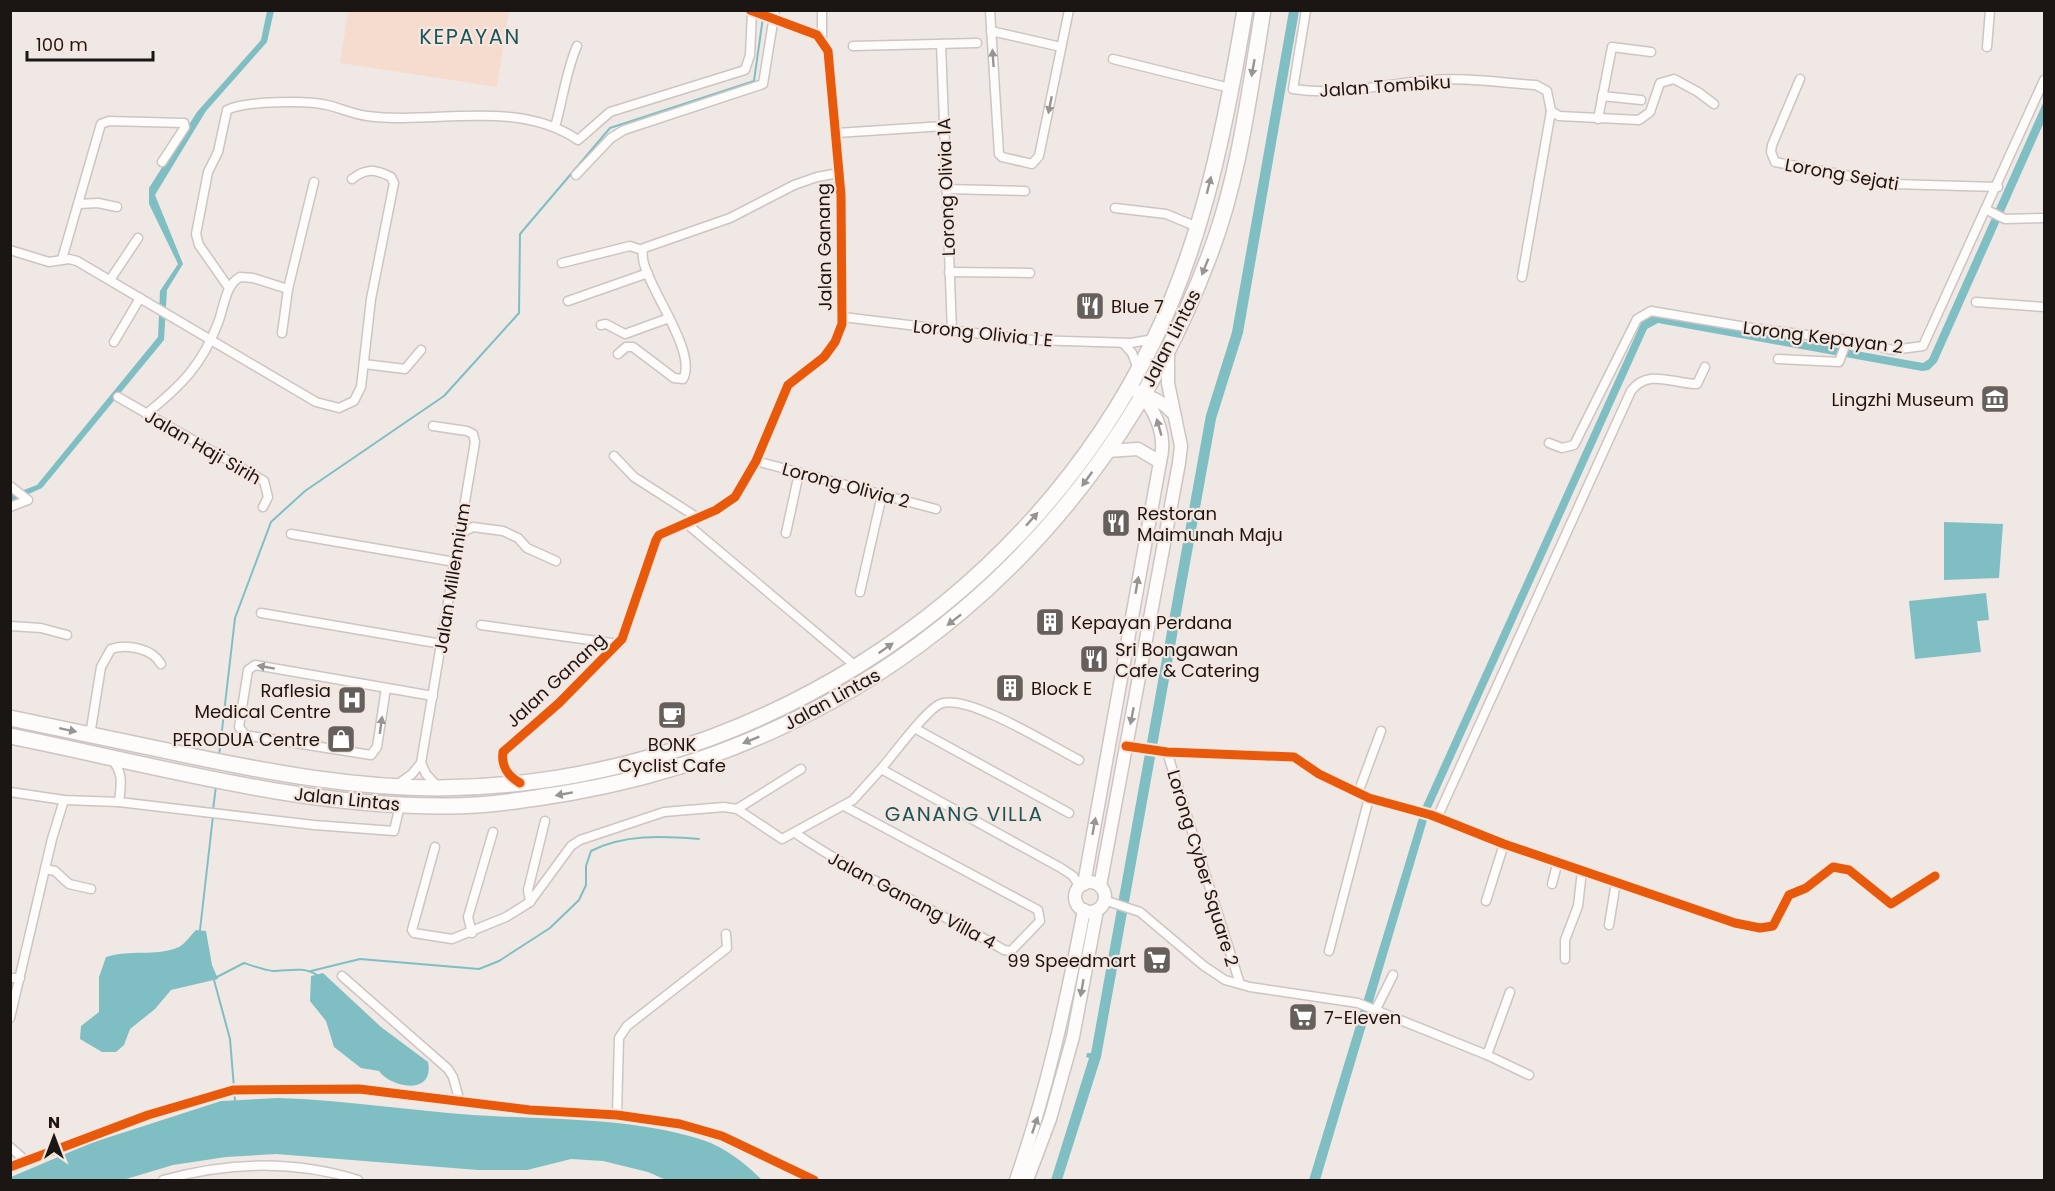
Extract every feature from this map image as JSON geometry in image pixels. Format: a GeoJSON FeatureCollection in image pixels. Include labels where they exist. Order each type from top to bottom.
{"type":"FeatureCollection","features":[{"type":"Feature","properties":{"kind":"highway","name":"Jalan Lintas"},"geometry":{"type":"LineString","coordinates":[[10,718],[278,774],[393,787],[489,786],[600,770],[662,755],[769,715],[858,668],[950,599],[1025,528],[1081,459],[1138,370],[1155,339],[1199,225],[1245,10]]}},
{"type":"Feature","properties":{"kind":"highway","name":"Jalan Lintas"},"geometry":{"type":"LineString","coordinates":[[10,736],[207,777],[329,798],[400,805],[497,803],[613,785],[716,754],[775,730],[833,702],[926,641],[1003,576],[1069,504],[1107,451],[1168,351],[1218,233],[1235,171],[1263,10]]}},
{"type":"Feature","properties":{"kind":"highway"},"geometry":{"type":"LineString","coordinates":[[1181,276],[1201,240],[1208,233],[1218,233]]}},
{"type":"Feature","properties":{"kind":"highway"},"geometry":{"type":"LineString","coordinates":[[822,688],[824,698],[833,702]]}},
{"type":"Feature","properties":{"kind":"street","name":"Jalan Ganang"},"geometry":{"type":"LineString","coordinates":[[489,786],[497,779],[503,766],[502,756],[505,749],[559,703],[619,644],[628,629],[659,536],[716,510],[735,497],[756,461],[788,385],[830,350],[843,317],[840,173],[831,61],[822,39],[822,10]]}},
{"type":"Feature","properties":{"kind":"street"},"geometry":{"type":"LineString","coordinates":[[990,10],[999,154],[1027,164],[1035,163],[1039,156],[1069,10]]}},
{"type":"Feature","properties":{"kind":"street","name":"Jalan Tombiku"},"geometry":{"type":"LineString","coordinates":[[1306,10],[1293,89],[1311,92],[1345,90],[1438,79],[1536,85],[1547,91],[1551,111]]}},
{"type":"Feature","properties":{"kind":"street"},"geometry":{"type":"LineString","coordinates":[[1987,47],[1990,10]]}},
{"type":"Feature","properties":{"kind":"street"},"geometry":{"type":"LineString","coordinates":[[229,288],[199,245],[196,234],[206,179],[218,152],[227,110],[260,105],[325,104],[366,116],[484,117],[528,120],[555,127],[578,140],[610,112],[745,70],[750,55],[753,12],[774,15],[822,39]]}},
{"type":"Feature","properties":{"kind":"street"},"geometry":{"type":"LineString","coordinates":[[576,175],[612,138],[624,129],[760,86],[765,79],[774,15]]}},
{"type":"Feature","properties":{"kind":"street"},"geometry":{"type":"LineString","coordinates":[[991,31],[1061,47]]}},
{"type":"Feature","properties":{"kind":"street"},"geometry":{"type":"LineString","coordinates":[[853,46],[976,43]]}},
{"type":"Feature","properties":{"kind":"street","name":"Lorong Olivia 1A"},"geometry":{"type":"LineString","coordinates":[[940,44],[952,331]]}},
{"type":"Feature","properties":{"kind":"street"},"geometry":{"type":"LineString","coordinates":[[555,127],[565,95],[570,62],[577,46]]}},
{"type":"Feature","properties":{"kind":"street"},"geometry":{"type":"LineString","coordinates":[[1598,119],[1612,46],[1651,52]]}},
{"type":"Feature","properties":{"kind":"street"},"geometry":{"type":"LineString","coordinates":[[1113,59],[1230,88]]}},
{"type":"Feature","properties":{"kind":"street"},"geometry":{"type":"LineString","coordinates":[[1522,277],[1551,111],[1559,116],[1642,119],[1650,112],[1660,83],[1674,79],[1714,104]]}},
{"type":"Feature","properties":{"kind":"street","name":"Lorong Sejati"},"geometry":{"type":"LineString","coordinates":[[1800,79],[1772,145],[1775,162],[1893,184],[1998,187]]}},
{"type":"Feature","properties":{"kind":"street","name":"Lorong Kepayan 2"},"geometry":{"type":"LineString","coordinates":[[1549,443],[1562,448],[1574,445],[1637,319],[1646,312],[1657,310],[1731,325],[1893,350],[1923,346],[1989,211],[2044,80]]}},
{"type":"Feature","properties":{"kind":"street"},"geometry":{"type":"LineString","coordinates":[[1602,96],[1641,100]]}},
{"type":"Feature","properties":{"kind":"street"},"geometry":{"type":"LineString","coordinates":[[62,259],[101,124],[109,121],[184,123],[184,127],[162,162]]}},
{"type":"Feature","properties":{"kind":"street"},"geometry":{"type":"LineString","coordinates":[[837,133],[944,126]]}},
{"type":"Feature","properties":{"kind":"street"},"geometry":{"type":"LineString","coordinates":[[10,250],[49,262],[62,259],[77,261],[157,309],[167,312],[211,341],[316,402],[334,408],[348,405],[358,395],[371,299],[394,180],[385,174],[367,170],[352,179]]}},
{"type":"Feature","properties":{"kind":"street"},"geometry":{"type":"LineString","coordinates":[[642,250],[647,246],[730,218],[794,185],[817,177],[840,173]]}},
{"type":"Feature","properties":{"kind":"street"},"geometry":{"type":"LineString","coordinates":[[282,333],[288,289],[314,182]]}},
{"type":"Feature","properties":{"kind":"street"},"geometry":{"type":"LineString","coordinates":[[946,189],[1024,191]]}},
{"type":"Feature","properties":{"kind":"street"},"geometry":{"type":"LineString","coordinates":[[78,204],[98,203],[117,207]]}},
{"type":"Feature","properties":{"kind":"street"},"geometry":{"type":"LineString","coordinates":[[1116,208],[1166,214],[1199,225]]}},
{"type":"Feature","properties":{"kind":"street"},"geometry":{"type":"LineString","coordinates":[[1989,211],[2005,219],[2044,218]]}},
{"type":"Feature","properties":{"kind":"street"},"geometry":{"type":"LineString","coordinates":[[110,280],[138,238]]}},
{"type":"Feature","properties":{"kind":"street"},"geometry":{"type":"LineString","coordinates":[[562,263],[630,246],[642,250]]}},
{"type":"Feature","properties":{"kind":"street"},"geometry":{"type":"LineString","coordinates":[[618,354],[626,347],[633,347],[674,378],[683,379],[686,369],[684,354],[648,273],[642,250]]}},
{"type":"Feature","properties":{"kind":"street"},"geometry":{"type":"LineString","coordinates":[[949,272],[1030,273]]}},
{"type":"Feature","properties":{"kind":"street"},"geometry":{"type":"LineString","coordinates":[[568,301],[648,273]]}},
{"type":"Feature","properties":{"kind":"street"},"geometry":{"type":"LineString","coordinates":[[146,414],[183,383],[211,341],[229,288],[235,280],[245,277],[288,289]]}},
{"type":"Feature","properties":{"kind":"street"},"geometry":{"type":"LineString","coordinates":[[114,342],[140,298]]}},
{"type":"Feature","properties":{"kind":"street"},"geometry":{"type":"LineString","coordinates":[[1976,302],[2044,307]]}},
{"type":"Feature","properties":{"kind":"street","name":"Lorong Olivia 1 E"},"geometry":{"type":"LineString","coordinates":[[843,317],[1026,339],[1124,343],[1155,339]]}},
{"type":"Feature","properties":{"kind":"street"},"geometry":{"type":"LineString","coordinates":[[601,325],[606,324],[625,334],[669,318]]}},
{"type":"Feature","properties":{"kind":"street"},"geometry":{"type":"LineString","coordinates":[[1124,343],[1132,353],[1138,370]]}},
{"type":"Feature","properties":{"kind":"street"},"geometry":{"type":"LineString","coordinates":[[1778,359],[1836,363],[1842,358],[1846,343]]}},
{"type":"Feature","properties":{"kind":"street"},"geometry":{"type":"LineString","coordinates":[[364,364],[405,369],[421,351]]}},
{"type":"Feature","properties":{"kind":"street"},"geometry":{"type":"LineString","coordinates":[[1100,886],[1178,471],[1181,446],[1168,383],[1168,351]]}},
{"type":"Feature","properties":{"kind":"street"},"geometry":{"type":"LineString","coordinates":[[1434,816],[1631,391],[1636,385],[1648,379],[1697,384],[1705,367]]}},
{"type":"Feature","properties":{"kind":"street"},"geometry":{"type":"LineString","coordinates":[[1128,387],[1142,394],[1154,396],[1174,414]]}},
{"type":"Feature","properties":{"kind":"street"},"geometry":{"type":"LineString","coordinates":[[1090,910],[1075,900],[1082,885],[1160,462],[1162,431],[1153,409],[1142,394]]}},
{"type":"Feature","properties":{"kind":"street","name":"Jalan Haji Sirih"},"geometry":{"type":"LineString","coordinates":[[118,397],[264,481],[268,497],[263,507]]}},
{"type":"Feature","properties":{"kind":"street","name":"Jalan Millennium"},"geometry":{"type":"LineString","coordinates":[[421,763],[475,437],[467,430],[433,426]]}},
{"type":"Feature","properties":{"kind":"street"},"geometry":{"type":"LineString","coordinates":[[1107,451],[1138,449],[1160,462]]}},
{"type":"Feature","properties":{"kind":"street"},"geometry":{"type":"LineString","coordinates":[[614,456],[634,477],[698,518]]}},
{"type":"Feature","properties":{"kind":"street","name":"Lorong Olivia 2"},"geometry":{"type":"LineString","coordinates":[[756,461],[936,509]]}},
{"type":"Feature","properties":{"kind":"street"},"geometry":{"type":"LineString","coordinates":[[786,533],[799,473]]}},
{"type":"Feature","properties":{"kind":"street"},"geometry":{"type":"LineString","coordinates":[[10,507],[28,500],[14,488]]}},
{"type":"Feature","properties":{"kind":"street"},"geometry":{"type":"LineString","coordinates":[[860,592],[882,495]]}},
{"type":"Feature","properties":{"kind":"street"},"geometry":{"type":"LineString","coordinates":[[687,524],[858,668]]}},
{"type":"Feature","properties":{"kind":"street"},"geometry":{"type":"LineString","coordinates":[[459,534],[473,527],[503,531],[518,538],[527,549],[556,561]]}},
{"type":"Feature","properties":{"kind":"street"},"geometry":{"type":"LineString","coordinates":[[291,534],[455,562]]}},
{"type":"Feature","properties":{"kind":"street"},"geometry":{"type":"LineString","coordinates":[[261,613],[442,644]]}},
{"type":"Feature","properties":{"kind":"street"},"geometry":{"type":"LineString","coordinates":[[481,625],[619,644]]}},
{"type":"Feature","properties":{"kind":"street"},"geometry":{"type":"LineString","coordinates":[[10,626],[30,626],[67,635]]}},
{"type":"Feature","properties":{"kind":"street"},"geometry":{"type":"LineString","coordinates":[[90,735],[99,677],[104,658],[111,649],[119,646],[142,650],[157,657],[161,664]]}},
{"type":"Feature","properties":{"kind":"street"},"geometry":{"type":"LineString","coordinates":[[386,688],[377,747],[375,752],[368,756],[245,735],[239,727],[248,670],[255,665],[433,696]]}},
{"type":"Feature","properties":{"kind":"street"},"geometry":{"type":"LineString","coordinates":[[435,847],[412,930],[414,933],[452,939],[472,933],[530,902],[571,846],[580,840],[664,812],[724,807],[737,809],[778,838],[795,833],[844,806],[860,793],[934,708],[946,702],[986,711],[1079,760]]}},
{"type":"Feature","properties":{"kind":"street"},"geometry":{"type":"LineString","coordinates":[[916,729],[1069,813]]}},
{"type":"Feature","properties":{"kind":"street"},"geometry":{"type":"LineString","coordinates":[[1358,793],[1381,731]]}},
{"type":"Feature","properties":{"kind":"street"},"geometry":{"type":"LineString","coordinates":[[1126,746],[1162,752],[1294,757],[1319,774],[1369,798],[1434,816],[1504,844],[1735,923],[1761,928],[1776,923],[1789,895],[1806,888],[1833,867],[1849,870],[1891,904],[1935,876]]}},
{"type":"Feature","properties":{"kind":"street","name":"Lorong Cyber Square 2"},"geometry":{"type":"LineString","coordinates":[[1162,752],[1239,984]]}},
{"type":"Feature","properties":{"kind":"street"},"geometry":{"type":"LineString","coordinates":[[109,756],[119,769],[122,778],[119,802]]}},
{"type":"Feature","properties":{"kind":"street"},"geometry":{"type":"LineString","coordinates":[[122,778],[133,768],[144,763]]}},
{"type":"Feature","properties":{"kind":"street"},"geometry":{"type":"LineString","coordinates":[[393,787],[412,774],[421,763],[426,774],[438,788]]}},
{"type":"Feature","properties":{"kind":"street"},"geometry":{"type":"LineString","coordinates":[[503,766],[510,776],[520,783]]}},
{"type":"Feature","properties":{"kind":"street"},"geometry":{"type":"LineString","coordinates":[[737,809],[801,769]]}},
{"type":"Feature","properties":{"kind":"street"},"geometry":{"type":"LineString","coordinates":[[881,769],[1061,868],[1082,885]]}},
{"type":"Feature","properties":{"kind":"street"},"geometry":{"type":"LineString","coordinates":[[10,792],[64,800],[119,802],[206,813],[394,831],[400,805]]}},
{"type":"Feature","properties":{"kind":"street"},"geometry":{"type":"LineString","coordinates":[[1329,951],[1369,798]]}},
{"type":"Feature","properties":{"kind":"street"},"geometry":{"type":"LineString","coordinates":[[10,1018],[15,978],[64,800]]}},
{"type":"Feature","properties":{"kind":"street","name":"Jalan Ganang Villa 4"},"geometry":{"type":"LineString","coordinates":[[795,833],[845,867],[961,924],[1004,950],[1011,951],[1040,921],[1038,910],[844,806]]}},
{"type":"Feature","properties":{"kind":"street"},"geometry":{"type":"LineString","coordinates":[[530,902],[528,890],[545,821]]}},
{"type":"Feature","properties":{"kind":"street"},"geometry":{"type":"LineString","coordinates":[[472,933],[468,917],[493,832]]}},
{"type":"Feature","properties":{"kind":"street"},"geometry":{"type":"LineString","coordinates":[[1486,901],[1504,844]]}},
{"type":"Feature","properties":{"kind":"street"},"geometry":{"type":"LineString","coordinates":[[1552,884],[1558,861]]}},
{"type":"Feature","properties":{"kind":"street"},"geometry":{"type":"LineString","coordinates":[[45,869],[55,872],[69,884],[91,889]]}},
{"type":"Feature","properties":{"kind":"street"},"geometry":{"type":"LineString","coordinates":[[1565,959],[1563,949],[1578,906],[1582,871]]}},
{"type":"Feature","properties":{"kind":"street"},"geometry":{"type":"LineString","coordinates":[[1609,925],[1616,882]]}},
{"type":"Feature","properties":{"kind":"street"},"geometry":{"type":"LineString","coordinates":[[1082,885],[1092,883],[1100,886],[1109,901]]}},
{"type":"Feature","properties":{"kind":"street"},"geometry":{"type":"LineString","coordinates":[[1090,910],[1109,901],[1133,907],[1204,966],[1225,980],[1358,1003],[1487,1055],[1529,1075]]}},
{"type":"Feature","properties":{"kind":"street"},"geometry":{"type":"LineString","coordinates":[[1016,1180],[1039,1115],[1090,910]]}},
{"type":"Feature","properties":{"kind":"street"},"geometry":{"type":"LineString","coordinates":[[1027,1180],[1050,1119],[1072,1036],[1090,910]]}},
{"type":"Feature","properties":{"kind":"street"},"geometry":{"type":"LineString","coordinates":[[617,1115],[619,1038],[627,1026],[727,948],[726,934]]}},
{"type":"Feature","properties":{"kind":"street"},"geometry":{"type":"LineString","coordinates":[[1373,1008],[1393,975]]}},
{"type":"Feature","properties":{"kind":"street"},"geometry":{"type":"LineString","coordinates":[[342,976],[448,1069],[453,1077],[460,1102]]}},
{"type":"Feature","properties":{"kind":"street"},"geometry":{"type":"LineString","coordinates":[[1487,1055],[1510,992]]}},
{"type":"Feature","properties":{"kind":"street"},"geometry":{"type":"LineString","coordinates":[[10,1167],[148,1115],[236,1090],[271,1092],[359,1089],[460,1102],[617,1115],[701,1129],[814,1180]]}},
{"type":"Feature","properties":{"kind":"street"},"geometry":{"type":"LineString","coordinates":[[10,1147],[26,1161]]}},
{"type":"Feature","properties":{"kind":"street"},"geometry":{"type":"LineString","coordinates":[[163,1180],[207,1169],[263,1166],[310,1169],[358,1180]]}},
{"type":"Feature","properties":{"kind":"shaded area"},"geometry":{"type":"Polygon","coordinates":[[[348,11],[509,11],[497,87],[340,63],[348,11]]]}},
{"type":"Feature","properties":{"kind":"water"},"geometry":{"type":"Polygon","coordinates":[[[267,11],[274,11],[267,42],[206,111],[155,195],[183,264],[167,290],[164,340],[42,488],[11,502],[10,495],[37,485],[158,337],[160,291],[178,264],[149,204],[149,188],[197,112],[261,40],[267,11]]]}},
{"type":"Feature","properties":{"kind":"water"},"geometry":{"type":"Polygon","coordinates":[[[1289,11],[1299,11],[1243,333],[1216,419],[1101,1057],[1062,1180],[1051,1180],[1089,1058],[1086,1057],[1087,1053],[1091,1053],[1206,415],[1232,332],[1289,11]]]}},
{"type":"Feature","properties":{"kind":"water"},"geometry":{"type":"Polygon","coordinates":[[[2044,101],[2044,122],[1937,362],[1929,370],[1922,371],[1658,323],[1647,329],[1430,810],[1320,1180],[1309,1180],[1422,808],[1642,321],[1661,316],[1923,363],[1929,359],[2044,101]]]}},
{"type":"Feature","properties":{"kind":"water"},"geometry":{"type":"Polygon","coordinates":[[[1944,522],[2003,524],[1999,578],[1944,580],[1944,522]]]}},
{"type":"Feature","properties":{"kind":"water"},"geometry":{"type":"Polygon","coordinates":[[[1986,593],[1989,620],[1977,621],[1981,652],[1915,659],[1909,601],[1986,593]]]}},
{"type":"Feature","properties":{"kind":"water"},"geometry":{"type":"Polygon","coordinates":[[[196,930],[206,931],[212,965],[218,979],[171,990],[155,1009],[130,1029],[124,1045],[116,1052],[102,1052],[80,1039],[81,1026],[99,1012],[99,977],[106,957],[124,953],[170,950],[181,946],[196,930]]]}},
{"type":"Feature","properties":{"kind":"water"},"geometry":{"type":"Polygon","coordinates":[[[323,973],[381,1027],[428,1062],[428,1073],[425,1080],[411,1086],[393,1082],[379,1071],[361,1068],[334,1047],[326,1021],[310,1001],[311,976],[323,973]]]}},
{"type":"Feature","properties":{"kind":"water"},"geometry":{"type":"Polygon","coordinates":[[[278,1098],[647,1127],[703,1140],[720,1147],[762,1180],[666,1180],[648,1172],[603,1161],[571,1159],[527,1170],[478,1170],[276,1154],[226,1157],[173,1165],[123,1180],[11,1180],[11,1177],[91,1143],[221,1101],[278,1098]]]}},
{"type":"Feature","properties":{"kind":"waterway"},"geometry":{"type":"LineString","coordinates":[[219,756],[235,618],[271,522],[305,491],[444,396],[519,313],[520,234],[610,128],[754,81],[764,10]]}},
{"type":"Feature","properties":{"kind":"waterway"},"geometry":{"type":"LineString","coordinates":[[213,810],[216,786]]}},
{"type":"Feature","properties":{"kind":"waterway"},"geometry":{"type":"LineString","coordinates":[[200,930],[213,816]]}},
{"type":"Feature","properties":{"kind":"waterway"},"geometry":{"type":"LineString","coordinates":[[311,971],[360,959],[479,969],[499,961],[550,928],[579,900],[586,885],[586,866],[591,851],[604,845],[630,839],[657,837],[699,839]]}},
{"type":"Feature","properties":{"kind":"waterway"},"geometry":{"type":"LineString","coordinates":[[217,977],[244,963],[273,971],[301,970],[317,975]]}},
{"type":"Feature","properties":{"kind":"waterway"},"geometry":{"type":"LineString","coordinates":[[214,980],[230,1039],[235,1100]]}},
{"type":"Feature","properties":{"kind":"cycle path"},"geometry":{"type":"LineString","coordinates":[[520,783],[506,770],[503,752],[559,703],[622,639],[659,535],[716,510],[735,497],[756,461],[788,385],[824,357],[835,342],[842,324],[841,195],[828,51],[817,35],[750,10]]}},
{"type":"Feature","properties":{"kind":"cycle path"},"geometry":{"type":"LineString","coordinates":[[1126,746],[1167,752],[1294,757],[1319,774],[1369,798],[1431,815],[1504,844],[1735,923],[1760,928],[1773,926],[1789,895],[1806,888],[1833,867],[1849,870],[1891,904],[1935,876]]}},
{"type":"Feature","properties":{"kind":"cycle path"},"geometry":{"type":"LineString","coordinates":[[10,1167],[148,1115],[233,1090],[359,1089],[530,1110],[617,1115],[680,1124],[722,1136],[814,1180]]}},
{"type":"Feature","properties":{"kind":"place","name":"Blue 7"},"geometry":{"type":"Point","coordinates":[1090,306]}},
{"type":"Feature","properties":{"kind":"place","name":"Lingzhi Museum"},"geometry":{"type":"Point","coordinates":[1995,399]}},
{"type":"Feature","properties":{"kind":"place","name":"Restoran Maimunah Maju"},"geometry":{"type":"Point","coordinates":[1116,523]}},
{"type":"Feature","properties":{"kind":"place","name":"Kepayan Perdana"},"geometry":{"type":"Point","coordinates":[1050,622]}},
{"type":"Feature","properties":{"kind":"place","name":"Sri Bongawan Cafe & Catering"},"geometry":{"type":"Point","coordinates":[1094,659]}},
{"type":"Feature","properties":{"kind":"place","name":"Block E"},"geometry":{"type":"Point","coordinates":[1010,688]}},
{"type":"Feature","properties":{"kind":"place","name":"Raflesia Medical Centre"},"geometry":{"type":"Point","coordinates":[352,700]}},
{"type":"Feature","properties":{"kind":"place","name":"BONK Cyclist Cafe"},"geometry":{"type":"Point","coordinates":[672,715]}},
{"type":"Feature","properties":{"kind":"place","name":"PERODUA Centre"},"geometry":{"type":"Point","coordinates":[341,739]}},
{"type":"Feature","properties":{"kind":"place","name":"99 Speedmart"},"geometry":{"type":"Point","coordinates":[1157,960]}},
{"type":"Feature","properties":{"kind":"place","name":"7-Eleven"},"geometry":{"type":"Point","coordinates":[1303,1017]}},
{"type":"Feature","properties":{"kind":"district","name":"KEPAYAN"},"geometry":{"type":"Point","coordinates":[470,36]}},
{"type":"Feature","properties":{"kind":"district","name":"GANANG VILLA"},"geometry":{"type":"Point","coordinates":[964,814]}}]}
